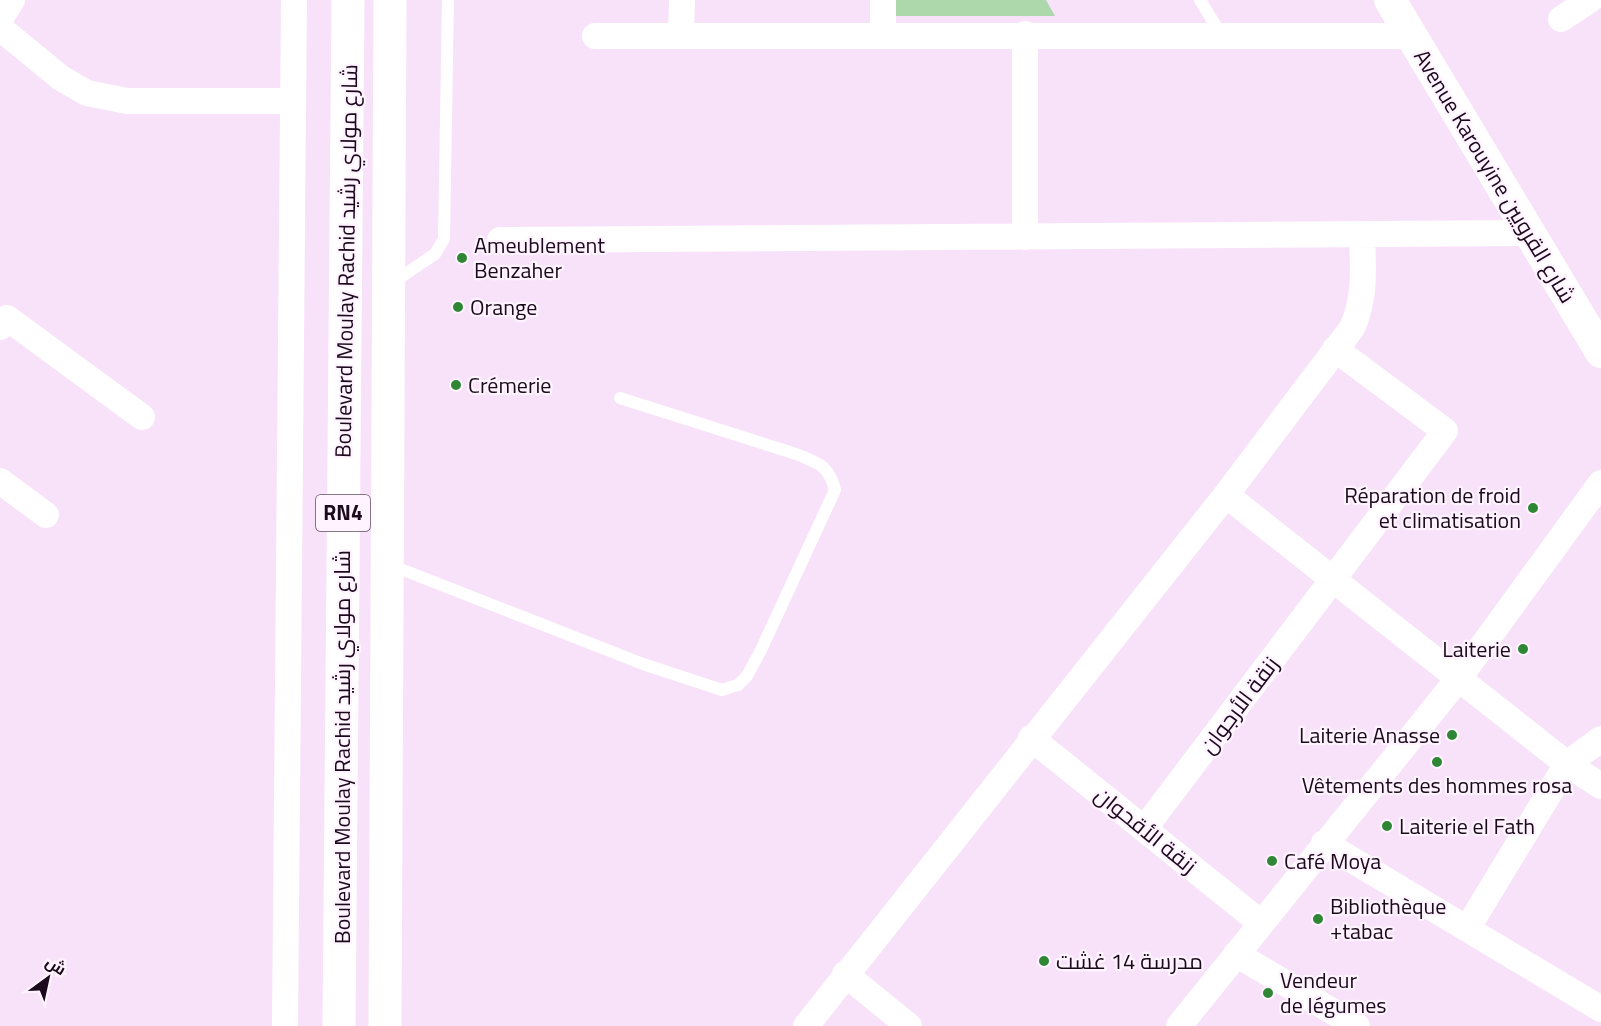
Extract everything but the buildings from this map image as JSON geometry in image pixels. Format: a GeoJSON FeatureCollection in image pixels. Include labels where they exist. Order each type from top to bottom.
{"type":"FeatureCollection","features":[{"type":"Feature","properties":{"kind":"main road","name":"Boulevard Moulay Rachid شارع مولاي رشيد"},"geometry":{"type":"LineString","coordinates":[[339,1026],[348,0]]}},
{"type":"Feature","properties":{"kind":"main road","name":"Boulevard Moulay Rachid شارع مولاي رشيد"},"geometry":{"type":"LineString","coordinates":[[385,1026],[390,0]]}},
{"type":"Feature","properties":{"kind":"street"},"geometry":{"type":"LineString","coordinates":[[0,19],[12,0]]}},
{"type":"Feature","properties":{"kind":"street"},"geometry":{"type":"LineString","coordinates":[[285,1026],[291,101],[294,0]]}},
{"type":"Feature","properties":{"kind":"street"},"geometry":{"type":"LineString","coordinates":[[681,36],[682,0]]}},
{"type":"Feature","properties":{"kind":"street"},"geometry":{"type":"LineString","coordinates":[[883,0],[883,35]]}},
{"type":"Feature","properties":{"kind":"street","name":"Avenue Karouyine شارع القرويين"},"geometry":{"type":"LineString","coordinates":[[1390,0],[1601,352]]}},
{"type":"Feature","properties":{"kind":"street"},"geometry":{"type":"LineString","coordinates":[[1561,19],[1590,0]]}},
{"type":"Feature","properties":{"kind":"street"},"geometry":{"type":"LineString","coordinates":[[0,28],[62,78],[87,93],[127,101],[291,101]]}},
{"type":"Feature","properties":{"kind":"street"},"geometry":{"type":"LineString","coordinates":[[595,36],[1025,34],[1223,37],[1411,36]]}},
{"type":"Feature","properties":{"kind":"street"},"geometry":{"type":"LineString","coordinates":[[1025,34],[1025,237]]}},
{"type":"Feature","properties":{"kind":"street"},"geometry":{"type":"LineString","coordinates":[[500,240],[1530,233]]}},
{"type":"Feature","properties":{"kind":"street"},"geometry":{"type":"LineString","coordinates":[[806,1026],[1031,738],[1226,495],[1352,328],[1359,311],[1364,286],[1362,235]]}},
{"type":"Feature","properties":{"kind":"street"},"geometry":{"type":"LineString","coordinates":[[0,327],[7,318],[142,417]]}},
{"type":"Feature","properties":{"kind":"street","name":"زنقة الأرجوان"},"geometry":{"type":"LineString","coordinates":[[1144,829],[1445,431],[1335,349]]}},
{"type":"Feature","properties":{"kind":"street"},"geometry":{"type":"LineString","coordinates":[[0,482],[46,515]]}},
{"type":"Feature","properties":{"kind":"street"},"geometry":{"type":"LineString","coordinates":[[1179,1026],[1459,678],[1601,483]]}},
{"type":"Feature","properties":{"kind":"street"},"geometry":{"type":"LineString","coordinates":[[1226,495],[1567,764],[1601,786]]}},
{"type":"Feature","properties":{"kind":"street","name":"زنقة الأقحوان"},"geometry":{"type":"LineString","coordinates":[[1031,738],[1261,923]]}},
{"type":"Feature","properties":{"kind":"street"},"geometry":{"type":"LineString","coordinates":[[1467,929],[1567,764],[1601,739]]}},
{"type":"Feature","properties":{"kind":"street"},"geometry":{"type":"LineString","coordinates":[[1324,843],[1601,1009]]}},
{"type":"Feature","properties":{"kind":"street"},"geometry":{"type":"LineString","coordinates":[[1236,954],[1357,1026]]}},
{"type":"Feature","properties":{"kind":"street"},"geometry":{"type":"LineString","coordinates":[[845,974],[909,1026]]}},
{"type":"Feature","properties":{"kind":"lane"},"geometry":{"type":"LineString","coordinates":[[388,286],[435,254],[444,239],[448,0]]}},
{"type":"Feature","properties":{"kind":"lane"},"geometry":{"type":"LineString","coordinates":[[1200,0],[1223,37]]}},
{"type":"Feature","properties":{"kind":"lane"},"geometry":{"type":"LineString","coordinates":[[387,564],[643,664],[722,690],[738,685],[747,676],[760,650],[835,489],[831,473],[818,463],[796,454],[620,398]]}},
{"type":"Feature","properties":{"kind":"green space"},"geometry":{"type":"Polygon","coordinates":[[[884,0],[1046,0],[1055,16],[883,16],[884,0]]]}},
{"type":"Feature","properties":{"kind":"place","name":"Ameublement Benzaher"},"geometry":{"type":"Point","coordinates":[462,258]}},
{"type":"Feature","properties":{"kind":"place","name":"Orange"},"geometry":{"type":"Point","coordinates":[458,307]}},
{"type":"Feature","properties":{"kind":"place","name":"Crémerie"},"geometry":{"type":"Point","coordinates":[456,385]}},
{"type":"Feature","properties":{"kind":"place","name":"Réparation de froid et climatisation"},"geometry":{"type":"Point","coordinates":[1533,508]}},
{"type":"Feature","properties":{"kind":"place","name":"Laiterie"},"geometry":{"type":"Point","coordinates":[1523,649]}},
{"type":"Feature","properties":{"kind":"place","name":"Laiterie Anasse"},"geometry":{"type":"Point","coordinates":[1452,735]}},
{"type":"Feature","properties":{"kind":"place","name":"Vêtements des hommes rosa"},"geometry":{"type":"Point","coordinates":[1437,762]}},
{"type":"Feature","properties":{"kind":"place","name":"Laiterie el Fath"},"geometry":{"type":"Point","coordinates":[1387,826]}},
{"type":"Feature","properties":{"kind":"place","name":"Café Moya"},"geometry":{"type":"Point","coordinates":[1272,861]}},
{"type":"Feature","properties":{"kind":"place","name":"Bibliothèque +tabac"},"geometry":{"type":"Point","coordinates":[1318,919]}},
{"type":"Feature","properties":{"kind":"place","name":"مدرسة 14 غشت"},"geometry":{"type":"Point","coordinates":[1044,961]}},
{"type":"Feature","properties":{"kind":"place","name":"Vendeur de légumes"},"geometry":{"type":"Point","coordinates":[1268,993]}}]}
